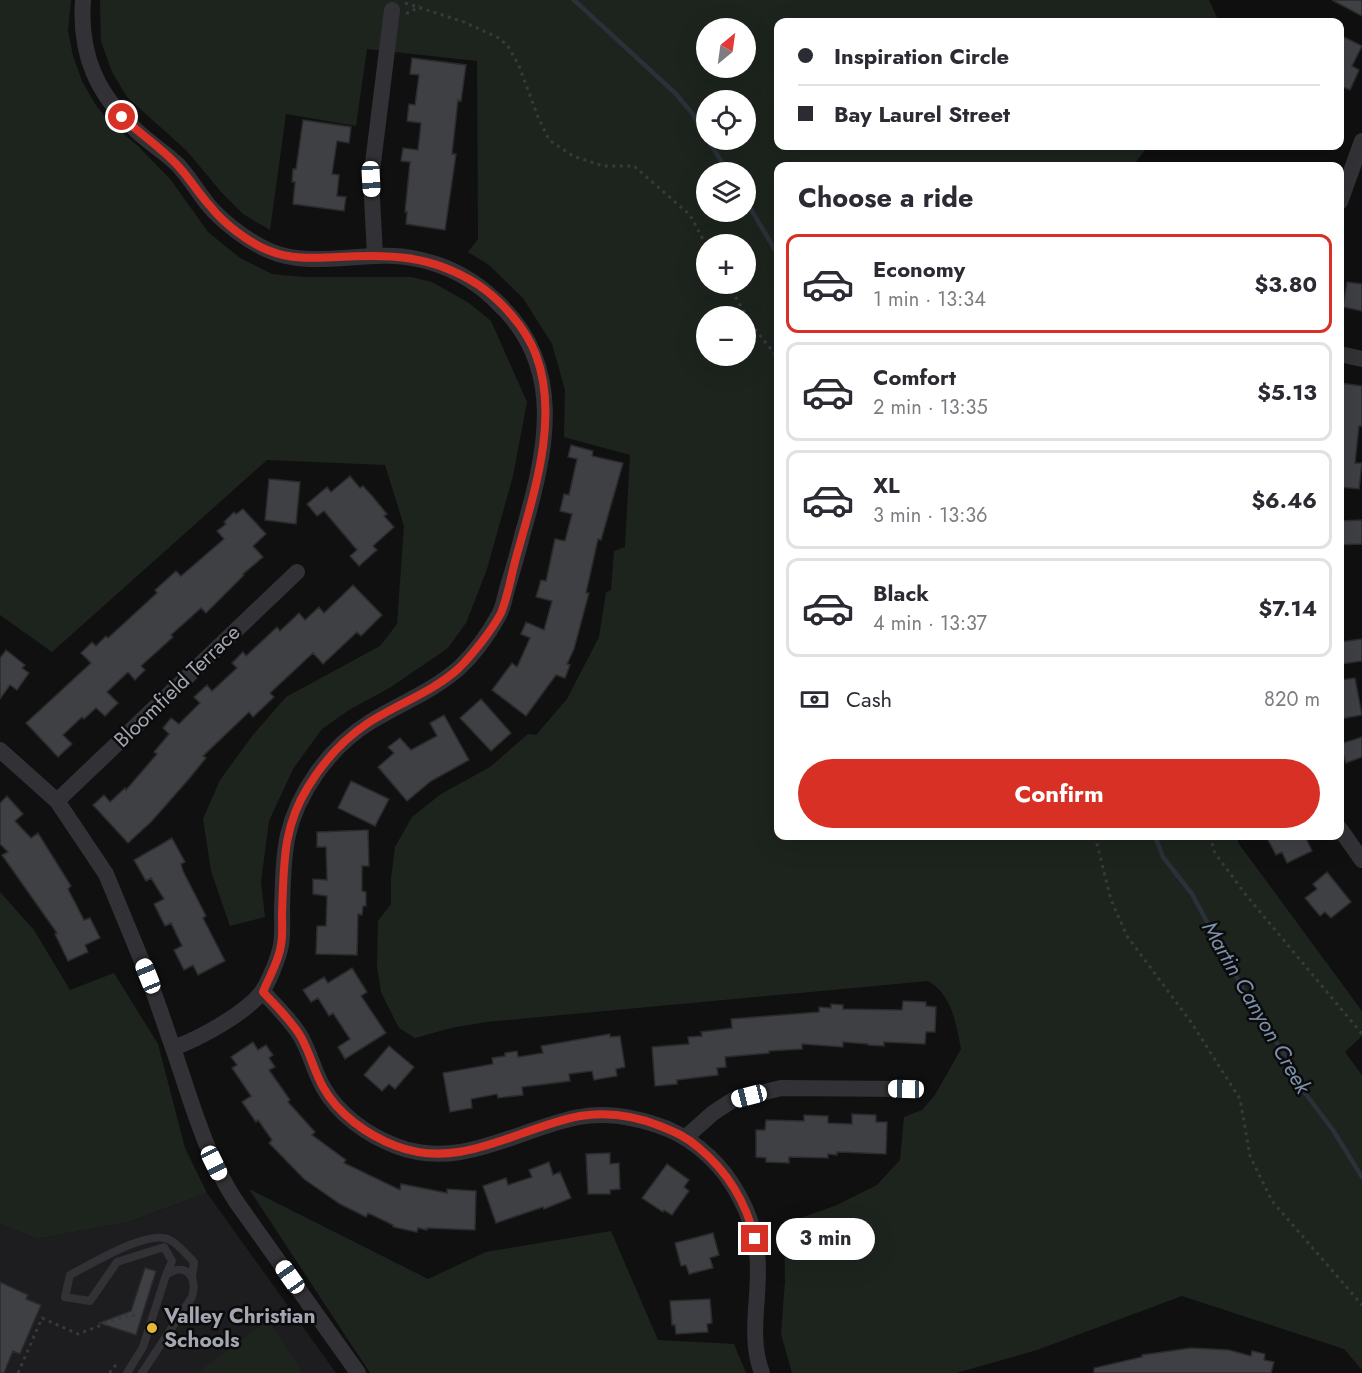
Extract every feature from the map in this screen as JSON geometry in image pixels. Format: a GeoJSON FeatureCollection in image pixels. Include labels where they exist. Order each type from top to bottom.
{"type":"FeatureCollection","features":[{"type":"Feature","properties":{"kind":"street"},"geometry":{"type":"LineString","coordinates":[[83,0],[83,35],[88,58],[95,79],[107,99],[122,117],[178,166],[212,210],[243,235],[270,251],[302,259],[399,255],[443,266],[465,276],[497,301],[525,333],[536,356],[543,386],[546,416],[537,483],[501,612],[458,668],[429,689],[368,724],[342,744],[322,766],[307,788],[292,818],[286,843],[281,947],[263,992],[246,1007],[194,1040],[173,1048]]}},
{"type":"Feature","properties":{"kind":"street"},"geometry":{"type":"LineString","coordinates":[[375,255],[371,179],[397,6]]}},
{"type":"Feature","properties":{"kind":"street"},"geometry":{"type":"LineString","coordinates":[[1344,191],[1362,141]]}},
{"type":"Feature","properties":{"kind":"street"},"geometry":{"type":"LineString","coordinates":[[1344,355],[1362,359]]}},
{"type":"Feature","properties":{"kind":"street","name":"Bloomfield Terrace"},"geometry":{"type":"LineString","coordinates":[[57,801],[297,572]]}},
{"type":"Feature","properties":{"kind":"street"},"geometry":{"type":"LineString","coordinates":[[0,750],[57,801],[106,874],[148,976],[208,1149],[220,1176],[358,1373]]}},
{"type":"Feature","properties":{"kind":"street"},"geometry":{"type":"LineString","coordinates":[[1344,835],[1362,860]]}},
{"type":"Feature","properties":{"kind":"street"},"geometry":{"type":"LineString","coordinates":[[263,992],[282,1012],[300,1037],[323,1087],[339,1108],[354,1123],[395,1146],[436,1154],[455,1154],[477,1150],[564,1120],[604,1114],[648,1121],[686,1137],[726,1175],[739,1195],[752,1226],[758,1251],[754,1332],[762,1373]]}},
{"type":"Feature","properties":{"kind":"street"},"geometry":{"type":"LineString","coordinates":[[686,1137],[713,1113],[734,1100],[781,1088],[906,1089]]}},
{"type":"Feature","properties":{"kind":"lane"},"geometry":{"type":"LineString","coordinates":[[127,1373],[143,1347],[172,1261],[164,1247],[117,1262],[90,1301],[65,1297],[70,1275],[109,1254],[157,1237],[170,1239],[194,1262],[192,1277],[195,1285],[192,1297],[142,1373]]}},
{"type":"Feature","properties":{"kind":"lane"},"geometry":{"type":"LineString","coordinates":[[166,1275],[174,1270],[184,1270],[192,1277]]}},
{"type":"Feature","properties":{"kind":"path"},"geometry":{"type":"LineString","coordinates":[[397,6],[420,6],[499,38],[508,46],[519,66],[549,140],[573,156],[603,166],[634,166],[690,215],[700,234]]}},
{"type":"Feature","properties":{"kind":"path"},"geometry":{"type":"LineString","coordinates":[[734,294],[751,324],[774,353]]}},
{"type":"Feature","properties":{"kind":"path"},"geometry":{"type":"LineString","coordinates":[[1096,840],[1111,900],[1127,936],[1191,1022],[1240,1099],[1250,1156],[1272,1201],[1362,1305]]}},
{"type":"Feature","properties":{"kind":"path"},"geometry":{"type":"LineString","coordinates":[[1211,840],[1215,853],[1246,895],[1362,1034]]}},
{"type":"Feature","properties":{"kind":"path"},"geometry":{"type":"LineString","coordinates":[[37,1316],[78,1334],[131,1314],[139,1317],[136,1328]]}},
{"type":"Feature","properties":{"kind":"path"},"geometry":{"type":"LineString","coordinates":[[18,1373],[42,1318]]}},
{"type":"Feature","properties":{"kind":"path"},"geometry":{"type":"LineString","coordinates":[[110,1373],[122,1360]]}},
{"type":"Feature","properties":{"kind":"shaded area"},"geometry":{"type":"Polygon","coordinates":[[[0,0],[71,0],[68,31],[73,56],[82,81],[95,104],[110,123],[138,146],[171,180],[208,232],[240,258],[272,274],[303,277],[411,277],[432,282],[469,303],[491,321],[527,402],[513,476],[487,569],[466,623],[448,648],[391,687],[349,710],[322,729],[293,769],[269,821],[261,882],[265,917],[230,926],[211,871],[203,819],[220,780],[253,735],[286,697],[380,646],[397,624],[404,526],[385,465],[267,460],[52,652],[0,615],[0,0]]]}},
{"type":"Feature","properties":{"kind":"shaded area"},"geometry":{"type":"Polygon","coordinates":[[[100,0],[1209,0],[1217,18],[774,18],[774,150],[1145,150],[1136,162],[774,162],[774,840],[1238,840],[1362,1011],[1362,1036],[1345,1052],[1362,1075],[1362,1370],[1344,1349],[1182,1296],[1037,1350],[956,1373],[792,1373],[781,1334],[785,1281],[784,1224],[837,1205],[877,1185],[900,1160],[904,1117],[922,1110],[935,1095],[961,1049],[955,1020],[948,1002],[943,994],[928,981],[486,1022],[451,1028],[415,1038],[399,1028],[381,992],[377,966],[378,921],[391,904],[395,847],[412,817],[441,794],[490,767],[528,734],[536,735],[567,699],[599,637],[606,592],[611,590],[614,551],[625,547],[630,455],[564,437],[565,390],[552,344],[523,298],[489,265],[468,252],[478,239],[477,61],[367,49],[356,126],[286,114],[270,230],[243,214],[187,151],[127,97],[112,72],[101,41],[100,0]]]}},
{"type":"Feature","properties":{"kind":"shaded area"},"geometry":{"type":"Polygon","coordinates":[[[0,892],[34,930],[70,990],[114,973],[158,1044],[185,1148],[207,1193],[128,1222],[37,1239],[0,1224],[0,892]]]}},
{"type":"Feature","properties":{"kind":"shaded area"},"geometry":{"type":"Polygon","coordinates":[[[249,1189],[428,1279],[486,1252],[611,1231],[658,1340],[734,1344],[746,1373],[370,1373],[249,1189]]]}},
{"type":"Feature","properties":{"kind":"shaded area","name":"Valley Christian Schools"},"geometry":{"type":"Polygon","coordinates":[[[207,1193],[336,1373],[0,1373],[0,1224],[37,1239],[128,1222],[207,1193]]]}},
{"type":"Feature","properties":{"kind":"shaded area"},"geometry":{"type":"Polygon","coordinates":[[[268,1320],[303,1373],[197,1373],[268,1320]]]}},
{"type":"Feature","properties":{"kind":"building"},"geometry":{"type":"Polygon","coordinates":[[[1332,0],[1362,0],[1362,16],[1332,0]]]}},
{"type":"Feature","properties":{"kind":"building"},"geometry":{"type":"Polygon","coordinates":[[[1344,37],[1362,46],[1352,66],[1359,70],[1350,90],[1344,87],[1344,37]]]}},
{"type":"Feature","properties":{"kind":"building"},"geometry":{"type":"Polygon","coordinates":[[[412,58],[466,65],[461,101],[458,100],[452,154],[456,154],[445,230],[406,224],[410,162],[401,161],[403,148],[418,150],[421,123],[407,121],[409,104],[415,105],[419,75],[410,74],[412,58]]]}},
{"type":"Feature","properties":{"kind":"building"},"geometry":{"type":"Polygon","coordinates":[[[303,120],[351,127],[349,143],[337,141],[332,174],[339,175],[337,196],[346,197],[344,211],[293,204],[295,182],[292,182],[293,169],[296,169],[303,120]]]}},
{"type":"Feature","properties":{"kind":"building"},"geometry":{"type":"Polygon","coordinates":[[[1347,282],[1362,284],[1362,311],[1344,307],[1347,282]]]}},
{"type":"Feature","properties":{"kind":"building"},"geometry":{"type":"Polygon","coordinates":[[[1344,384],[1362,386],[1362,426],[1359,426],[1355,463],[1362,463],[1359,489],[1344,487],[1344,384]]]}},
{"type":"Feature","properties":{"kind":"building"},"geometry":{"type":"Polygon","coordinates":[[[571,445],[593,451],[592,456],[623,463],[601,540],[598,539],[586,593],[589,593],[574,649],[567,664],[570,665],[565,678],[556,675],[526,716],[492,690],[512,663],[517,667],[530,638],[521,634],[526,622],[544,630],[552,601],[536,597],[541,580],[546,581],[555,539],[565,541],[572,514],[560,511],[564,494],[569,495],[577,459],[568,457],[571,445]]]}},
{"type":"Feature","properties":{"kind":"building"},"geometry":{"type":"Polygon","coordinates":[[[350,476],[360,488],[363,486],[373,497],[387,514],[384,516],[394,527],[373,546],[377,550],[359,566],[350,556],[357,550],[324,511],[317,516],[307,504],[327,487],[331,492],[350,476]]]}},
{"type":"Feature","properties":{"kind":"building"},"geometry":{"type":"Polygon","coordinates":[[[269,479],[300,482],[296,524],[265,520],[269,479]]]}},
{"type":"Feature","properties":{"kind":"building"},"geometry":{"type":"Polygon","coordinates":[[[243,509],[266,534],[253,546],[263,557],[243,574],[206,613],[201,608],[171,635],[173,637],[141,666],[145,670],[135,680],[128,672],[107,692],[118,703],[105,716],[96,708],[84,719],[82,717],[63,735],[72,744],[58,757],[26,723],[91,663],[81,653],[92,642],[96,646],[106,636],[108,638],[157,593],[155,590],[176,571],[181,576],[224,539],[217,531],[226,524],[224,522],[234,512],[236,514],[243,509]]]}},
{"type":"Feature","properties":{"kind":"building"},"geometry":{"type":"Polygon","coordinates":[[[1362,520],[1362,544],[1344,545],[1344,521],[1362,520]]]}},
{"type":"Feature","properties":{"kind":"building"},"geometry":{"type":"Polygon","coordinates":[[[353,585],[382,615],[361,636],[357,632],[323,664],[313,653],[270,693],[274,697],[253,717],[249,712],[203,756],[206,758],[188,780],[151,822],[128,843],[93,805],[104,795],[110,802],[125,788],[126,790],[157,754],[154,752],[169,734],[163,728],[171,718],[179,724],[200,703],[194,697],[207,685],[212,691],[237,668],[232,663],[243,652],[246,656],[277,627],[280,631],[299,613],[305,620],[319,607],[324,613],[353,585]]]}},
{"type":"Feature","properties":{"kind":"building"},"geometry":{"type":"Polygon","coordinates":[[[1362,639],[1362,661],[1344,664],[1344,641],[1362,639]]]}},
{"type":"Feature","properties":{"kind":"building"},"geometry":{"type":"Polygon","coordinates":[[[6,650],[25,665],[22,668],[29,673],[17,690],[10,685],[0,699],[0,658],[6,650]]]}},
{"type":"Feature","properties":{"kind":"building"},"geometry":{"type":"Polygon","coordinates":[[[1355,678],[1362,715],[1344,718],[1344,679],[1355,678]]]}},
{"type":"Feature","properties":{"kind":"building"},"geometry":{"type":"Polygon","coordinates":[[[481,699],[511,733],[491,751],[460,718],[481,699]]]}},
{"type":"Feature","properties":{"kind":"building"},"geometry":{"type":"Polygon","coordinates":[[[444,715],[469,760],[431,781],[407,801],[378,767],[394,753],[388,747],[400,738],[411,750],[437,736],[430,723],[444,715]]]}},
{"type":"Feature","properties":{"kind":"building"},"geometry":{"type":"Polygon","coordinates":[[[1362,737],[1362,757],[1346,763],[1344,743],[1362,737]]]}},
{"type":"Feature","properties":{"kind":"building"},"geometry":{"type":"Polygon","coordinates":[[[351,781],[389,799],[375,826],[338,808],[351,781]]]}},
{"type":"Feature","properties":{"kind":"building"},"geometry":{"type":"Polygon","coordinates":[[[7,796],[23,814],[15,821],[31,838],[38,833],[71,886],[68,889],[84,920],[90,918],[100,938],[85,945],[88,952],[68,961],[55,934],[57,933],[2,855],[8,852],[0,844],[0,803],[7,796]]]}},
{"type":"Feature","properties":{"kind":"building"},"geometry":{"type":"Polygon","coordinates":[[[368,830],[369,866],[362,866],[362,891],[366,892],[366,906],[363,906],[362,915],[358,914],[357,955],[316,954],[317,926],[326,926],[327,896],[313,894],[313,879],[327,880],[326,847],[317,847],[317,832],[368,830]]]}},
{"type":"Feature","properties":{"kind":"building"},"geometry":{"type":"Polygon","coordinates":[[[172,838],[185,862],[181,864],[183,871],[206,916],[203,918],[225,961],[198,975],[193,965],[184,970],[174,950],[182,946],[171,923],[165,926],[154,904],[164,899],[151,878],[146,881],[134,860],[172,838]]]}},
{"type":"Feature","properties":{"kind":"building"},"geometry":{"type":"Polygon","coordinates":[[[1268,840],[1307,840],[1312,851],[1287,863],[1282,852],[1276,855],[1268,840]]]}},
{"type":"Feature","properties":{"kind":"building"},"geometry":{"type":"Polygon","coordinates":[[[1327,872],[1351,902],[1331,918],[1325,912],[1320,916],[1305,898],[1317,889],[1313,884],[1327,872]]]}},
{"type":"Feature","properties":{"kind":"building"},"geometry":{"type":"Polygon","coordinates":[[[352,968],[367,992],[361,996],[386,1033],[345,1059],[338,1047],[350,1039],[333,1013],[329,1016],[318,998],[311,1002],[303,990],[324,977],[328,983],[352,968]]]}},
{"type":"Feature","properties":{"kind":"building"},"geometry":{"type":"Polygon","coordinates":[[[903,1001],[926,1002],[926,1006],[936,1007],[935,1032],[926,1032],[925,1044],[884,1042],[884,1046],[843,1042],[843,1047],[802,1044],[802,1049],[725,1057],[726,1067],[717,1068],[718,1075],[677,1080],[677,1084],[655,1086],[652,1047],[689,1044],[688,1037],[702,1036],[701,1032],[732,1028],[731,1019],[819,1012],[819,1007],[831,1008],[831,1004],[843,1005],[843,1009],[902,1010],[903,1001]]]}},
{"type":"Feature","properties":{"kind":"building"},"geometry":{"type":"Polygon","coordinates":[[[610,1034],[610,1037],[620,1036],[625,1067],[616,1069],[617,1076],[594,1080],[592,1071],[569,1074],[570,1081],[522,1087],[523,1095],[498,1098],[497,1094],[471,1099],[472,1108],[450,1112],[443,1073],[493,1064],[492,1058],[505,1056],[505,1053],[517,1051],[518,1057],[543,1053],[541,1046],[610,1034]]]}},
{"type":"Feature","properties":{"kind":"building"},"geometry":{"type":"Polygon","coordinates":[[[253,1042],[258,1050],[266,1045],[273,1055],[269,1058],[275,1067],[269,1070],[290,1100],[288,1102],[315,1132],[312,1135],[346,1160],[344,1163],[400,1190],[401,1184],[447,1193],[447,1189],[476,1191],[475,1230],[418,1228],[417,1232],[393,1227],[368,1213],[366,1217],[340,1204],[304,1179],[269,1143],[272,1140],[242,1102],[251,1096],[232,1068],[237,1065],[231,1057],[253,1042]]]}},
{"type":"Feature","properties":{"kind":"building"},"geometry":{"type":"Polygon","coordinates":[[[389,1046],[414,1067],[395,1089],[389,1084],[382,1091],[364,1075],[389,1046]]]}},
{"type":"Feature","properties":{"kind":"building"},"geometry":{"type":"Polygon","coordinates":[[[852,1114],[876,1115],[876,1122],[887,1122],[886,1154],[837,1152],[837,1155],[828,1154],[828,1158],[789,1157],[789,1163],[766,1162],[766,1158],[756,1157],[756,1130],[765,1130],[766,1120],[804,1121],[804,1115],[828,1116],[828,1123],[852,1124],[852,1114]]]}},
{"type":"Feature","properties":{"kind":"building"},"geometry":{"type":"Polygon","coordinates":[[[610,1153],[610,1164],[619,1163],[620,1189],[610,1190],[610,1194],[588,1194],[586,1154],[610,1153]]]}},
{"type":"Feature","properties":{"kind":"building"},"geometry":{"type":"Polygon","coordinates":[[[549,1162],[553,1175],[560,1172],[571,1198],[544,1209],[543,1207],[496,1223],[483,1186],[506,1178],[508,1185],[532,1177],[529,1170],[549,1162]]]}},
{"type":"Feature","properties":{"kind":"building"},"geometry":{"type":"Polygon","coordinates":[[[667,1164],[689,1180],[684,1187],[689,1191],[672,1215],[664,1210],[663,1212],[642,1198],[667,1164]]]}},
{"type":"Feature","properties":{"kind":"building"},"geometry":{"type":"Polygon","coordinates":[[[713,1233],[719,1255],[710,1258],[713,1268],[689,1274],[686,1265],[681,1266],[675,1243],[713,1233]]]}},
{"type":"Feature","properties":{"kind":"building"},"geometry":{"type":"Polygon","coordinates":[[[145,1268],[156,1271],[136,1335],[99,1323],[131,1311],[145,1268]]]}},
{"type":"Feature","properties":{"kind":"building"},"geometry":{"type":"Polygon","coordinates":[[[0,1282],[28,1295],[26,1299],[41,1305],[20,1354],[13,1351],[4,1373],[0,1373],[0,1282]]]}},
{"type":"Feature","properties":{"kind":"building"},"geometry":{"type":"Polygon","coordinates":[[[710,1299],[712,1323],[707,1324],[708,1332],[676,1334],[675,1325],[672,1325],[670,1301],[710,1299]]]}},
{"type":"Feature","properties":{"kind":"building"},"geometry":{"type":"Polygon","coordinates":[[[1191,1348],[1229,1350],[1251,1356],[1252,1351],[1265,1354],[1264,1360],[1274,1362],[1271,1373],[1094,1373],[1094,1368],[1142,1357],[1142,1355],[1191,1348]]]}},
{"type":"Feature","properties":{"kind":"waterway","name":"Martin Canyon Creek"},"geometry":{"type":"LineString","coordinates":[[574,0],[675,93],[696,120]]}},
{"type":"Feature","properties":{"kind":"waterway","name":"Martin Canyon Creek"},"geometry":{"type":"LineString","coordinates":[[714,150],[722,162]]}},
{"type":"Feature","properties":{"kind":"waterway","name":"Martin Canyon Creek"},"geometry":{"type":"LineString","coordinates":[[756,218],[774,248]]}},
{"type":"Feature","properties":{"kind":"waterway","name":"Martin Canyon Creek"},"geometry":{"type":"LineString","coordinates":[[1157,840],[1163,857],[1192,894],[1263,1026],[1281,1048],[1302,1089],[1333,1130],[1362,1177]]}},
{"type":"Feature","properties":{"kind":"place","name":"Valley Christian Schools"},"geometry":{"type":"Point","coordinates":[152,1328]}},
{"type":"Feature","properties":{"kind":"route"},"geometry":{"type":"LineString","coordinates":[[122,117],[178,166],[212,210],[243,235],[270,251],[302,259],[399,255],[443,266],[465,276],[497,301],[525,333],[536,356],[543,386],[546,416],[537,483],[501,612],[458,668],[429,689],[368,724],[342,744],[322,766],[307,788],[292,818],[286,843],[281,947],[263,992],[282,1012],[300,1037],[323,1087],[339,1108],[354,1123],[395,1146],[436,1154],[455,1154],[477,1150],[581,1116],[604,1114],[648,1121],[686,1137],[726,1175],[747,1210],[755,1239]]}}]}
